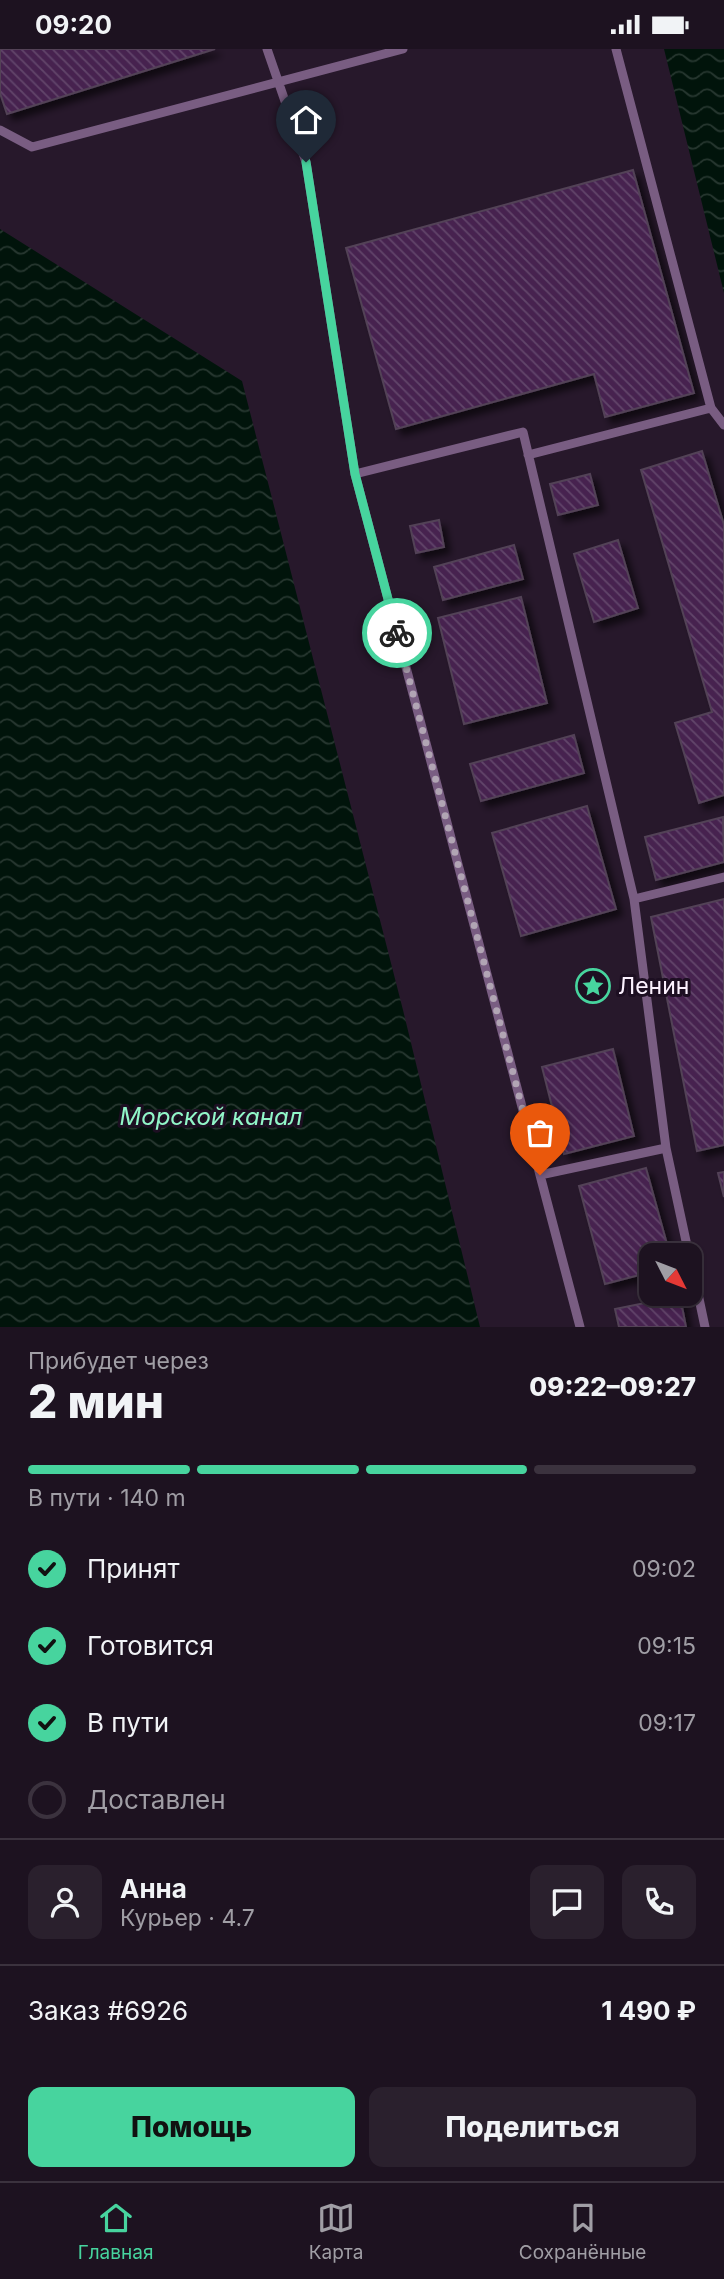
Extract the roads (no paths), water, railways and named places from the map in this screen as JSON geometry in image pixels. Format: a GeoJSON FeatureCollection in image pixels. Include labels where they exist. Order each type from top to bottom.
{"type":"FeatureCollection","features":[{"type":"Feature","properties":{"kind":"lane"},"geometry":{"type":"LineString","coordinates":[[267,49],[306,162],[355,474],[580,1327]]}},
{"type":"Feature","properties":{"kind":"lane"},"geometry":{"type":"LineString","coordinates":[[0,130],[32,146],[402,49]]}},
{"type":"Feature","properties":{"kind":"lane"},"geometry":{"type":"LineString","coordinates":[[616,49],[711,408],[724,425]]}},
{"type":"Feature","properties":{"kind":"lane"},"geometry":{"type":"LineString","coordinates":[[528,455],[711,408]]}},
{"type":"Feature","properties":{"kind":"lane"},"geometry":{"type":"LineString","coordinates":[[355,474],[523,432],[634,899],[666,1148],[686,1243]]}},
{"type":"Feature","properties":{"kind":"lane"},"geometry":{"type":"LineString","coordinates":[[634,899],[724,877]]}},
{"type":"Feature","properties":{"kind":"lane"},"geometry":{"type":"LineString","coordinates":[[540,1175],[666,1148]]}},
{"type":"Feature","properties":{"kind":"lane"},"geometry":{"type":"LineString","coordinates":[[700,1306],[705,1327]]}},
{"type":"Feature","properties":{"kind":"water"},"geometry":{"type":"Polygon","coordinates":[[[664,49],[724,49],[724,293],[664,49]]]}},
{"type":"Feature","properties":{"kind":"water","name":"Морской канал"},"geometry":{"type":"Polygon","coordinates":[[[0,229],[242,381],[403,1010],[480,1327],[0,1327],[0,229]]]}},
{"type":"Feature","properties":{"kind":"place","name":"Ленин"},"geometry":{"type":"Point","coordinates":[593,986]}}]}
